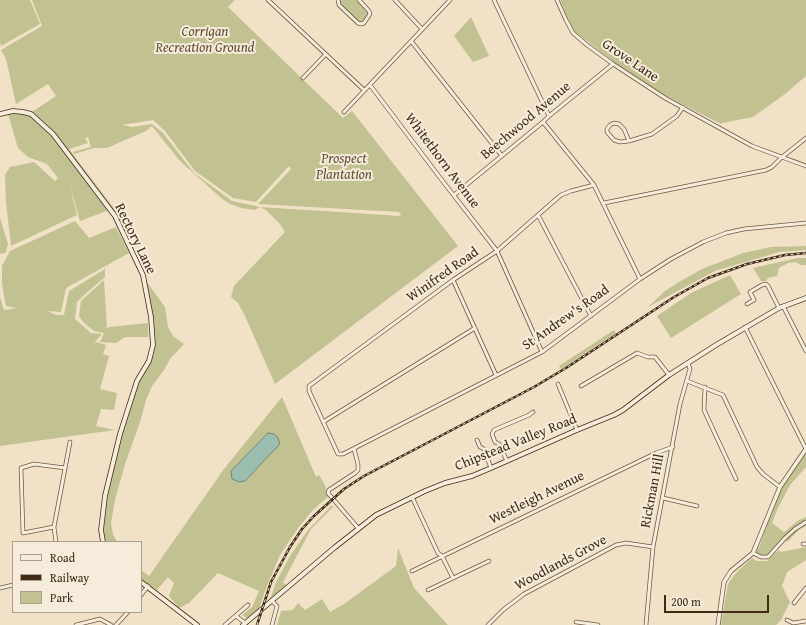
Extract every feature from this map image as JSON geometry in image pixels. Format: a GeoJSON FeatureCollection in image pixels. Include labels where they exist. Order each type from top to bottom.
{"type":"FeatureCollection","features":[{"type":"Feature","properties":{"kind":"main road","name":"Rectory Lane"},"geometry":{"type":"LineString","coordinates":[[0,114],[14,111],[31,114],[53,134],[115,216],[143,275],[151,317],[153,346],[149,361],[137,382],[120,434],[104,502],[101,530],[103,541]]}},
{"type":"Feature","properties":{"kind":"main road","name":"Chipstead Valley Road"},"geometry":{"type":"LineString","coordinates":[[244,624],[316,562],[376,515],[445,483],[472,476],[492,468],[619,412],[669,375],[745,327],[781,307],[806,298]]}},
{"type":"Feature","properties":{"kind":"main road"},"geometry":{"type":"LineString","coordinates":[[142,583],[197,625]]}},
{"type":"Feature","properties":{"kind":"street"},"geometry":{"type":"LineString","coordinates":[[338,0],[339,5],[358,23],[361,24],[367,20],[370,11],[360,1]]}},
{"type":"Feature","properties":{"kind":"street"},"geometry":{"type":"LineString","coordinates":[[395,0],[422,29]]}},
{"type":"Feature","properties":{"kind":"street"},"geometry":{"type":"LineString","coordinates":[[344,112],[450,0]]}},
{"type":"Feature","properties":{"kind":"street"},"geometry":{"type":"LineString","coordinates":[[494,0],[549,116]]}},
{"type":"Feature","properties":{"kind":"street","name":"Grove Lane"},"geometry":{"type":"LineString","coordinates":[[557,0],[573,33],[613,64],[648,87],[752,146],[806,166]]}},
{"type":"Feature","properties":{"kind":"street"},"geometry":{"type":"LineString","coordinates":[[270,1],[364,90]]}},
{"type":"Feature","properties":{"kind":"street"},"geometry":{"type":"LineString","coordinates":[[412,40],[502,156]]}},
{"type":"Feature","properties":{"kind":"street"},"geometry":{"type":"LineString","coordinates":[[303,78],[325,54]]}},
{"type":"Feature","properties":{"kind":"street","name":"Beechwood Avenue"},"geometry":{"type":"LineString","coordinates":[[454,195],[613,64]]}},
{"type":"Feature","properties":{"kind":"street","name":"Whitethorn Avenue"},"geometry":{"type":"LineString","coordinates":[[370,84],[497,251],[542,352]]}},
{"type":"Feature","properties":{"kind":"street"},"geometry":{"type":"LineString","coordinates":[[629,141],[624,129],[619,124],[614,123],[607,129],[607,132],[614,140],[620,142],[629,141],[652,134],[676,116],[683,107]]}},
{"type":"Feature","properties":{"kind":"street"},"geometry":{"type":"LineString","coordinates":[[543,122],[594,185],[640,278]]}},
{"type":"Feature","properties":{"kind":"street"},"geometry":{"type":"LineString","coordinates":[[604,203],[766,170],[775,165],[781,158],[806,138]]}},
{"type":"Feature","properties":{"kind":"street","name":"Winifred Road"},"geometry":{"type":"LineString","coordinates":[[323,422],[309,391],[310,385],[453,280],[497,251],[538,214],[562,195],[594,185]]}},
{"type":"Feature","properties":{"kind":"street"},"geometry":{"type":"LineString","coordinates":[[538,214],[591,316]]}},
{"type":"Feature","properties":{"kind":"street","name":"St Andrew's Road"},"geometry":{"type":"LineString","coordinates":[[323,422],[337,453],[340,455],[343,454],[542,352],[640,278],[697,245],[723,234],[752,228],[806,223]]}},
{"type":"Feature","properties":{"kind":"street"},"geometry":{"type":"LineString","coordinates":[[453,280],[496,376]]}},
{"type":"Feature","properties":{"kind":"street"},"geometry":{"type":"LineString","coordinates":[[747,304],[754,300],[750,292],[766,284],[806,351]]}},
{"type":"Feature","properties":{"kind":"street"},"geometry":{"type":"LineString","coordinates":[[718,625],[724,582],[731,571],[753,553],[780,487],[806,449],[745,327]]}},
{"type":"Feature","properties":{"kind":"street"},"geometry":{"type":"LineString","coordinates":[[323,422],[475,328]]}},
{"type":"Feature","properties":{"kind":"street"},"geometry":{"type":"LineString","coordinates":[[581,386],[637,353],[648,357],[655,356],[669,375]]}},
{"type":"Feature","properties":{"kind":"street","name":"Rickman Hill"},"geometry":{"type":"LineString","coordinates":[[646,625],[653,547],[680,404],[690,369],[688,363]]}},
{"type":"Feature","properties":{"kind":"street"},"geometry":{"type":"LineString","coordinates":[[687,381],[705,387],[725,397],[757,467],[763,474],[780,487]]}},
{"type":"Feature","properties":{"kind":"street"},"geometry":{"type":"LineString","coordinates":[[558,384],[577,430]]}},
{"type":"Feature","properties":{"kind":"street"},"geometry":{"type":"LineString","coordinates":[[705,387],[704,410],[736,479]]}},
{"type":"Feature","properties":{"kind":"street"},"geometry":{"type":"LineString","coordinates":[[507,461],[499,444],[496,442],[492,434],[494,430],[533,412]]}},
{"type":"Feature","properties":{"kind":"street"},"geometry":{"type":"LineString","coordinates":[[477,440],[480,447],[484,449],[492,468]]}},
{"type":"Feature","properties":{"kind":"street"},"geometry":{"type":"LineString","coordinates":[[56,541],[54,527],[70,442]]}},
{"type":"Feature","properties":{"kind":"street","name":"Westleigh Avenue"},"geometry":{"type":"LineString","coordinates":[[412,571],[673,446]]}},
{"type":"Feature","properties":{"kind":"street"},"geometry":{"type":"LineString","coordinates":[[354,449],[358,464],[357,471],[329,490],[328,493],[358,528]]}},
{"type":"Feature","properties":{"kind":"street"},"geometry":{"type":"LineString","coordinates":[[54,527],[23,533],[21,524],[20,468],[34,464],[65,468]]}},
{"type":"Feature","properties":{"kind":"street"},"geometry":{"type":"LineString","coordinates":[[412,497],[438,553],[442,556],[453,578]]}},
{"type":"Feature","properties":{"kind":"street"},"geometry":{"type":"LineString","coordinates":[[663,498],[697,506]]}},
{"type":"Feature","properties":{"kind":"street"},"geometry":{"type":"LineString","coordinates":[[753,553],[761,557],[768,557],[785,538],[806,522]]}},
{"type":"Feature","properties":{"kind":"street","name":"Woodlands Grove"},"geometry":{"type":"LineString","coordinates":[[489,625],[503,610],[524,594],[616,545],[626,543],[653,547]]}},
{"type":"Feature","properties":{"kind":"street"},"geometry":{"type":"LineString","coordinates":[[428,590],[489,561]]}},
{"type":"Feature","properties":{"kind":"street"},"geometry":{"type":"LineString","coordinates":[[0,588],[12,585]]}},
{"type":"Feature","properties":{"kind":"street"},"geometry":{"type":"LineString","coordinates":[[142,594],[148,586]]}},
{"type":"Feature","properties":{"kind":"street"},"geometry":{"type":"LineString","coordinates":[[794,603],[806,588]]}},
{"type":"Feature","properties":{"kind":"street"},"geometry":{"type":"LineString","coordinates":[[272,601],[276,606],[272,625]]}},
{"type":"Feature","properties":{"kind":"street"},"geometry":{"type":"LineString","coordinates":[[225,625],[248,605]]}},
{"type":"Feature","properties":{"kind":"street"},"geometry":{"type":"LineString","coordinates":[[118,624],[127,613]]}},
{"type":"Feature","properties":{"kind":"street","name":"Chipstead Valley Road"},"geometry":{"type":"LineString","coordinates":[[236,616],[244,624]]}},
{"type":"Feature","properties":{"kind":"street"},"geometry":{"type":"LineString","coordinates":[[76,625],[100,619],[111,625]]}},
{"type":"Feature","properties":{"kind":"street"},"geometry":{"type":"LineString","coordinates":[[787,620],[793,623],[806,621]]}},
{"type":"Feature","properties":{"kind":"street"},"geometry":{"type":"LineString","coordinates":[[576,622],[598,625]]}},
{"type":"Feature","properties":{"kind":"green space"},"geometry":{"type":"Polygon","coordinates":[[[0,0],[30,0],[40,24],[1,46],[0,0]]]}},
{"type":"Feature","properties":{"kind":"green space"},"geometry":{"type":"Polygon","coordinates":[[[32,0],[235,0],[228,7],[343,118],[352,111],[458,246],[275,384],[245,316],[238,303],[231,297],[234,286],[285,232],[280,224],[266,210],[260,207],[255,210],[241,208],[230,204],[221,198],[179,160],[152,126],[146,131],[107,148],[94,148],[74,154],[73,152],[91,147],[88,137],[85,138],[88,143],[69,149],[113,207],[115,206],[124,220],[120,223],[112,209],[80,221],[69,182],[77,215],[11,246],[6,202],[5,175],[10,167],[34,162],[55,181],[58,178],[47,164],[28,157],[18,148],[8,114],[32,112],[56,96],[48,84],[16,104],[6,59],[1,50],[42,26],[32,0]],[[153,120],[122,125],[132,127],[152,124],[163,133],[194,173],[232,201],[260,207],[401,216],[399,212],[258,204],[291,169],[289,166],[256,202],[233,198],[195,171],[165,131],[153,120]]]}},
{"type":"Feature","properties":{"kind":"green space"},"geometry":{"type":"Polygon","coordinates":[[[340,0],[356,0],[369,11],[368,16],[363,21],[358,22],[340,4],[340,0]]]}},
{"type":"Feature","properties":{"kind":"green space"},"geometry":{"type":"Polygon","coordinates":[[[560,0],[806,0],[806,76],[785,94],[753,117],[721,124],[660,93],[614,62],[573,30],[560,0]]]}},
{"type":"Feature","properties":{"kind":"green space"},"geometry":{"type":"Polygon","coordinates":[[[471,17],[489,56],[473,62],[454,36],[471,17]]]}},
{"type":"Feature","properties":{"kind":"green space"},"geometry":{"type":"Polygon","coordinates":[[[0,218],[8,244],[6,252],[2,254],[0,253],[0,218]]]}},
{"type":"Feature","properties":{"kind":"green space"},"geometry":{"type":"Polygon","coordinates":[[[75,221],[89,238],[116,227],[129,253],[66,288],[61,312],[47,311],[56,315],[64,315],[69,291],[105,269],[105,277],[77,302],[75,319],[91,333],[102,334],[93,344],[96,342],[106,345],[103,354],[109,356],[100,389],[117,393],[114,410],[101,409],[96,426],[115,430],[0,446],[0,297],[4,310],[17,308],[6,306],[2,284],[2,266],[10,251],[75,221]]]}},
{"type":"Feature","properties":{"kind":"green space"},"geometry":{"type":"Polygon","coordinates":[[[806,246],[806,250],[779,252],[715,271],[648,307],[665,291],[679,282],[702,269],[743,253],[771,247],[806,246]]]}},
{"type":"Feature","properties":{"kind":"green space"},"geometry":{"type":"Polygon","coordinates":[[[798,258],[806,258],[806,265],[800,265],[796,262],[788,263],[779,268],[777,276],[768,278],[766,281],[761,281],[753,268],[798,258]]]}},
{"type":"Feature","properties":{"kind":"green space"},"geometry":{"type":"Polygon","coordinates":[[[730,275],[741,294],[671,338],[657,316],[691,293],[730,275]]]}},
{"type":"Feature","properties":{"kind":"green space"},"geometry":{"type":"Polygon","coordinates":[[[104,280],[107,329],[109,327],[148,323],[148,337],[125,337],[116,343],[100,342],[104,333],[94,331],[84,323],[79,316],[81,301],[104,280]]]}},
{"type":"Feature","properties":{"kind":"green space"},"geometry":{"type":"Polygon","coordinates":[[[146,281],[165,307],[168,327],[173,336],[184,344],[170,359],[152,386],[146,400],[115,500],[111,523],[113,534],[116,541],[105,541],[103,533],[106,498],[122,432],[140,378],[148,367],[155,349],[154,325],[146,281]]]}},
{"type":"Feature","properties":{"kind":"green space"},"geometry":{"type":"Polygon","coordinates":[[[614,330],[616,333],[561,369],[559,366],[614,330]]]}},
{"type":"Feature","properties":{"kind":"green space"},"geometry":{"type":"Polygon","coordinates":[[[282,397],[316,477],[319,475],[325,485],[328,497],[314,509],[298,528],[280,555],[259,609],[247,618],[242,615],[252,607],[259,591],[218,573],[189,603],[179,608],[169,596],[174,583],[168,577],[157,590],[142,580],[142,571],[149,576],[224,469],[282,397]],[[271,433],[232,479],[235,481],[279,444],[278,438],[271,433]]]}},
{"type":"Feature","properties":{"kind":"green space"},"geometry":{"type":"Polygon","coordinates":[[[806,449],[806,467],[790,485],[772,523],[784,532],[799,520],[806,517],[806,526],[800,529],[788,541],[780,542],[767,556],[761,556],[756,552],[760,545],[780,487],[806,449]]]}},
{"type":"Feature","properties":{"kind":"green space"},"geometry":{"type":"Polygon","coordinates":[[[331,506],[334,506],[311,529],[283,582],[286,585],[270,600],[276,582],[290,556],[308,530],[331,506]]]}},
{"type":"Feature","properties":{"kind":"green space"},"geometry":{"type":"Polygon","coordinates":[[[806,547],[806,560],[787,572],[782,586],[790,602],[781,620],[776,625],[721,625],[728,584],[736,573],[752,558],[757,561],[767,561],[779,550],[781,552],[806,547]]]}},
{"type":"Feature","properties":{"kind":"green space"},"geometry":{"type":"Polygon","coordinates":[[[398,548],[414,588],[448,625],[277,625],[281,611],[293,610],[298,603],[305,610],[322,599],[330,612],[344,604],[396,566],[398,548]]]}},
{"type":"Feature","properties":{"kind":"shaded area"},"geometry":{"type":"Polygon","coordinates":[[[268,433],[274,434],[278,438],[280,444],[245,481],[239,482],[232,479],[231,471],[268,433]]]}},
{"type":"Feature","properties":{"kind":"railway"},"geometry":{"type":"LineString","coordinates":[[257,625],[271,582],[290,547],[302,529],[314,516],[344,489],[364,476],[534,387],[566,368],[674,297],[708,278],[747,264],[785,255],[806,253]]}},
{"type":"Feature","properties":{"kind":"park label","name":"Corrigan Recreation Ground"},"geometry":{"type":"Point","coordinates":[205,40]}},
{"type":"Feature","properties":{"kind":"park label","name":"Prospect Plantation"},"geometry":{"type":"Point","coordinates":[344,168]}}]}
